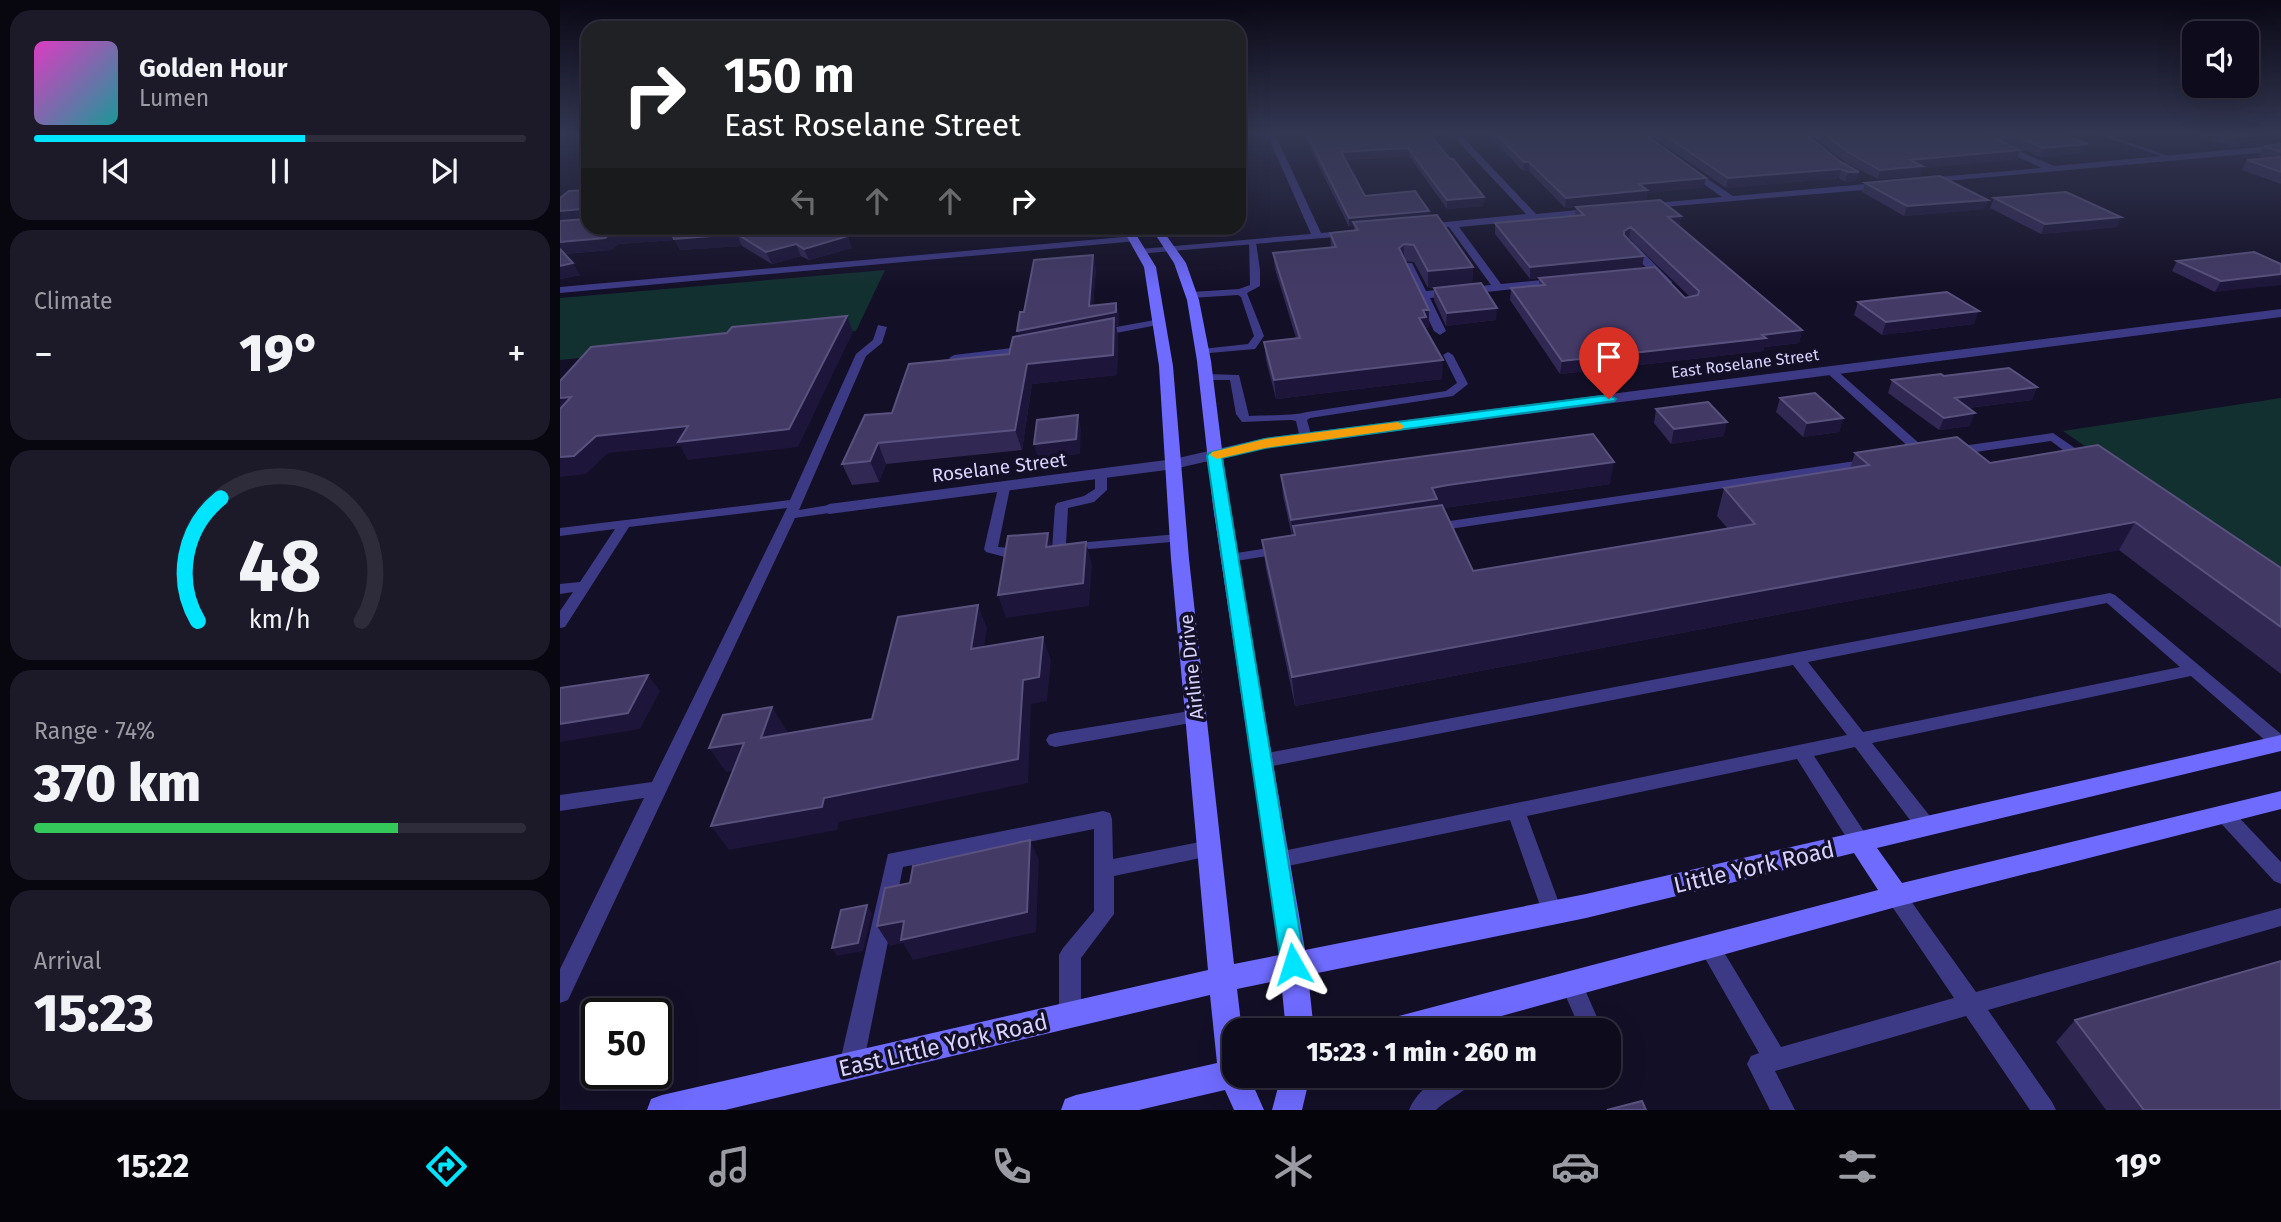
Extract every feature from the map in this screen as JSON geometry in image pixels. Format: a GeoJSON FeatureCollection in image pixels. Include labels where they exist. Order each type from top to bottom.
{"type":"FeatureCollection","features":[{"type":"Feature","properties":{"kind":"main road","name":"Airline Drive"},"geometry":{"type":"LineString","coordinates":[[1131,235],[1150,267],[1160,322],[1174,464],[1178,538],[1228,1018]]}},
{"type":"Feature","properties":{"kind":"main road"},"geometry":{"type":"LineString","coordinates":[[1161,235],[1180,263],[1191,295],[1202,352],[1214,456],[1278,860],[1299,1018]]}},
{"type":"Feature","properties":{"kind":"main road","name":"Little York Road"},"geometry":{"type":"LineString","coordinates":[[1224,979],[1553,914],[2281,744]]}},
{"type":"Feature","properties":{"kind":"main road"},"geometry":{"type":"LineString","coordinates":[[1459,1018],[1572,983],[1896,896],[2280,802]]}},
{"type":"Feature","properties":{"kind":"main road"},"geometry":{"type":"LineString","coordinates":[[1860,842],[1896,896]]}},
{"type":"Feature","properties":{"kind":"main road","name":"East Little York Road"},"geometry":{"type":"LineString","coordinates":[[662,1110],[1224,979]]}},
{"type":"Feature","properties":{"kind":"main road"},"geometry":{"type":"LineString","coordinates":[[1076,1110],[1222,1076]]}},
{"type":"Feature","properties":{"kind":"main road","name":"Airline Drive"},"geometry":{"type":"LineString","coordinates":[[1239,1088],[1248,1110]]}},
{"type":"Feature","properties":{"kind":"main road"},"geometry":{"type":"LineString","coordinates":[[1287,1110],[1293,1088]]}},
{"type":"Feature","properties":{"kind":"street"},"geometry":{"type":"LineString","coordinates":[[1294,186],[1317,236]]}},
{"type":"Feature","properties":{"kind":"street"},"geometry":{"type":"LineString","coordinates":[[1504,186],[1534,217]]}},
{"type":"Feature","properties":{"kind":"street"},"geometry":{"type":"LineString","coordinates":[[1712,186],[1731,199]]}},
{"type":"Feature","properties":{"kind":"street"},"geometry":{"type":"LineString","coordinates":[[1626,209],[1877,186]]}},
{"type":"Feature","properties":{"kind":"street"},"geometry":{"type":"LineString","coordinates":[[1412,228],[1613,210]]}},
{"type":"Feature","properties":{"kind":"street"},"geometry":{"type":"LineString","coordinates":[[1452,224],[1498,287]]}},
{"type":"Feature","properties":{"kind":"street"},"geometry":{"type":"LineString","coordinates":[[1141,252],[1371,232]]}},
{"type":"Feature","properties":{"kind":"street"},"geometry":{"type":"LineString","coordinates":[[1629,244],[1680,297]]}},
{"type":"Feature","properties":{"kind":"street"},"geometry":{"type":"LineString","coordinates":[[1408,265],[1440,331]]}},
{"type":"Feature","properties":{"kind":"street"},"geometry":{"type":"LineString","coordinates":[[1642,273],[1656,272]]}},
{"type":"Feature","properties":{"kind":"street"},"geometry":{"type":"LineString","coordinates":[[1423,295],[1572,280]]}},
{"type":"Feature","properties":{"kind":"street","name":"East Roselane Street"},"geometry":{"type":"LineString","coordinates":[[1174,464],[1265,443],[2281,313]]}},
{"type":"Feature","properties":{"kind":"street","name":"Roselane Street"},"geometry":{"type":"LineString","coordinates":[[829,509],[1174,464]]}},
{"type":"Feature","properties":{"kind":"lane"},"geometry":{"type":"LineString","coordinates":[[560,290],[1134,239]]}},
{"type":"Feature","properties":{"kind":"lane"},"geometry":{"type":"LineString","coordinates":[[1191,295],[1240,292],[1255,286],[1252,242]]}},
{"type":"Feature","properties":{"kind":"lane"},"geometry":{"type":"LineString","coordinates":[[1202,352],[1251,347],[1259,336],[1245,296],[1240,292]]}},
{"type":"Feature","properties":{"kind":"lane"},"geometry":{"type":"LineString","coordinates":[[1083,337],[1160,322]]}},
{"type":"Feature","properties":{"kind":"lane"},"geometry":{"type":"LineString","coordinates":[[560,992],[792,509],[861,354],[878,341],[881,327]]}},
{"type":"Feature","properties":{"kind":"lane"},"geometry":{"type":"LineString","coordinates":[[954,358],[1035,348]]}},
{"type":"Feature","properties":{"kind":"lane"},"geometry":{"type":"LineString","coordinates":[[1205,377],[1235,377],[1242,414],[1246,419],[1292,416],[1301,419],[1319,411],[1449,394],[1463,384],[1448,355]]}},
{"type":"Feature","properties":{"kind":"lane"},"geometry":{"type":"LineString","coordinates":[[1830,370],[1918,456],[2053,437],[2096,468]]}},
{"type":"Feature","properties":{"kind":"lane"},"geometry":{"type":"LineString","coordinates":[[1301,419],[1306,438]]}},
{"type":"Feature","properties":{"kind":"lane"},"geometry":{"type":"LineString","coordinates":[[1419,530],[1884,461]]}},
{"type":"Feature","properties":{"kind":"lane"},"geometry":{"type":"LineString","coordinates":[[1059,549],[1062,506],[1089,499],[1101,490],[1101,474]]}},
{"type":"Feature","properties":{"kind":"lane"},"geometry":{"type":"LineString","coordinates":[[1004,488],[991,549],[1005,553],[1178,538]]}},
{"type":"Feature","properties":{"kind":"lane"},"geometry":{"type":"LineString","coordinates":[[560,532],[792,509],[829,509]]}},
{"type":"Feature","properties":{"kind":"lane"},"geometry":{"type":"LineString","coordinates":[[560,623],[625,524]]}},
{"type":"Feature","properties":{"kind":"lane"},"geometry":{"type":"LineString","coordinates":[[1230,558],[1296,548]]}},
{"type":"Feature","properties":{"kind":"lane"},"geometry":{"type":"LineString","coordinates":[[560,589],[584,586]]}},
{"type":"Feature","properties":{"kind":"lane"},"geometry":{"type":"LineString","coordinates":[[1262,761],[2110,598],[2281,744]]}},
{"type":"Feature","properties":{"kind":"lane"},"geometry":{"type":"LineString","coordinates":[[1796,657],[1857,740],[1926,826]]}},
{"type":"Feature","properties":{"kind":"lane"},"geometry":{"type":"LineString","coordinates":[[1278,860],[2194,670]]}},
{"type":"Feature","properties":{"kind":"lane"},"geometry":{"type":"LineString","coordinates":[[1055,740],[1196,716]]}},
{"type":"Feature","properties":{"kind":"lane"},"geometry":{"type":"LineString","coordinates":[[1801,751],[1860,842]]}},
{"type":"Feature","properties":{"kind":"lane"},"geometry":{"type":"LineString","coordinates":[[560,803],[659,788]]}},
{"type":"Feature","properties":{"kind":"lane"},"geometry":{"type":"LineString","coordinates":[[1516,811],[1553,914]]}},
{"type":"Feature","properties":{"kind":"lane"},"geometry":{"type":"LineString","coordinates":[[2224,814],[2281,876]]}},
{"type":"Feature","properties":{"kind":"lane"},"geometry":{"type":"LineString","coordinates":[[851,1066],[895,860],[1102,819],[1104,914],[1070,955],[1070,1016]]}},
{"type":"Feature","properties":{"kind":"lane"},"geometry":{"type":"LineString","coordinates":[[1104,869],[1210,848]]}},
{"type":"Feature","properties":{"kind":"lane"},"geometry":{"type":"LineString","coordinates":[[1896,896],[2043,1110]]}},
{"type":"Feature","properties":{"kind":"lane"},"geometry":{"type":"LineString","coordinates":[[1783,1110],[1759,1064],[2281,917]]}},
{"type":"Feature","properties":{"kind":"lane"},"geometry":{"type":"LineString","coordinates":[[1709,946],[1775,1059]]}},
{"type":"Feature","properties":{"kind":"lane"},"geometry":{"type":"LineString","coordinates":[[1572,983],[1587,1018]]}},
{"type":"Feature","properties":{"kind":"lane"},"geometry":{"type":"LineString","coordinates":[[1421,1110],[1443,1088]]}},
{"type":"Feature","properties":{"kind":"green space"},"geometry":{"type":"Polygon","coordinates":[[[885,270],[856,331],[560,360],[560,298],[885,270]]]}},
{"type":"Feature","properties":{"kind":"green space"},"geometry":{"type":"Polygon","coordinates":[[[2281,398],[2281,582],[2063,431],[2281,398]]]}},
{"type":"Feature","properties":{"kind":"building"},"geometry":{"type":"Polygon","coordinates":[[[1333,186],[1359,186],[1365,196],[1415,191],[1429,211],[1349,218],[1333,186]]]}},
{"type":"Feature","properties":{"kind":"building"},"geometry":{"type":"Polygon","coordinates":[[[1436,186],[1475,186],[1484,197],[1447,200],[1436,186]]]}},
{"type":"Feature","properties":{"kind":"building"},"geometry":{"type":"Polygon","coordinates":[[[1553,186],[1641,186],[1647,190],[1566,198],[1553,186]]]}},
{"type":"Feature","properties":{"kind":"building"},"geometry":{"type":"Polygon","coordinates":[[[1870,186],[1960,186],[1988,200],[1907,206],[1870,186]]]}},
{"type":"Feature","properties":{"kind":"building"},"geometry":{"type":"Polygon","coordinates":[[[581,190],[581,209],[560,211],[560,198],[569,191],[581,190]]]}},
{"type":"Feature","properties":{"kind":"building"},"geometry":{"type":"Polygon","coordinates":[[[2066,192],[2121,217],[2045,224],[1994,198],[2066,192]]]}},
{"type":"Feature","properties":{"kind":"building"},"geometry":{"type":"Polygon","coordinates":[[[1660,200],[1681,216],[1668,217],[1802,330],[1762,335],[1766,338],[1562,361],[1511,288],[1545,285],[1539,278],[1655,267],[1685,298],[1698,295],[1699,291],[1631,227],[1624,231],[1624,235],[1644,256],[1530,267],[1495,223],[1584,215],[1576,207],[1660,200]]]}},
{"type":"Feature","properties":{"kind":"building"},"geometry":{"type":"Polygon","coordinates":[[[1437,215],[1473,267],[1428,271],[1414,245],[1404,244],[1399,248],[1429,310],[1423,310],[1426,317],[1419,318],[1443,360],[1274,380],[1264,342],[1300,338],[1273,253],[1336,247],[1330,233],[1358,230],[1353,222],[1437,215]]]}},
{"type":"Feature","properties":{"kind":"building"},"geometry":{"type":"Polygon","coordinates":[[[581,219],[581,235],[609,235],[605,238],[560,242],[560,221],[581,219]]]}},
{"type":"Feature","properties":{"kind":"building"},"geometry":{"type":"Polygon","coordinates":[[[672,235],[724,235],[674,239],[672,235]]]}},
{"type":"Feature","properties":{"kind":"building"},"geometry":{"type":"Polygon","coordinates":[[[739,235],[848,236],[804,249],[796,244],[766,252],[739,235]]]}},
{"type":"Feature","properties":{"kind":"building"},"geometry":{"type":"Polygon","coordinates":[[[560,249],[573,263],[560,266],[560,249]]]}},
{"type":"Feature","properties":{"kind":"building"},"geometry":{"type":"Polygon","coordinates":[[[2254,252],[2281,264],[2281,274],[2221,281],[2177,261],[2254,252]]]}},
{"type":"Feature","properties":{"kind":"building"},"geometry":{"type":"Polygon","coordinates":[[[1093,255],[1089,306],[1116,303],[1116,312],[1017,331],[1020,312],[1024,312],[1034,260],[1093,255]]]}},
{"type":"Feature","properties":{"kind":"building"},"geometry":{"type":"Polygon","coordinates":[[[1481,283],[1497,308],[1447,313],[1434,288],[1481,283]]]}},
{"type":"Feature","properties":{"kind":"building"},"geometry":{"type":"Polygon","coordinates":[[[1947,292],[1979,311],[1886,322],[1858,302],[1947,292]]]}},
{"type":"Feature","properties":{"kind":"building"},"geometry":{"type":"Polygon","coordinates":[[[847,316],[789,429],[678,442],[688,426],[596,436],[574,456],[560,457],[560,409],[571,397],[560,398],[560,381],[591,347],[727,333],[732,327],[847,316]]]}},
{"type":"Feature","properties":{"kind":"building"},"geometry":{"type":"Polygon","coordinates":[[[1114,318],[1113,355],[1027,364],[1015,430],[878,443],[870,461],[842,464],[865,415],[892,413],[909,364],[1009,354],[1013,337],[1114,318]]]}},
{"type":"Feature","properties":{"kind":"building"},"geometry":{"type":"Polygon","coordinates":[[[2009,368],[2037,387],[1955,398],[1975,413],[1944,418],[1892,380],[1941,374],[1944,376],[2009,368]]]}},
{"type":"Feature","properties":{"kind":"building"},"geometry":{"type":"Polygon","coordinates":[[[1815,393],[1843,418],[1807,423],[1780,398],[1815,393]]]}},
{"type":"Feature","properties":{"kind":"building"},"geometry":{"type":"Polygon","coordinates":[[[1708,402],[1727,422],[1674,429],[1656,409],[1708,402]]]}},
{"type":"Feature","properties":{"kind":"building"},"geometry":{"type":"Polygon","coordinates":[[[1078,415],[1076,439],[1034,444],[1037,420],[1078,415]]]}},
{"type":"Feature","properties":{"kind":"building"},"geometry":{"type":"Polygon","coordinates":[[[1593,434],[1614,462],[1448,485],[1432,488],[1437,499],[1291,520],[1281,475],[1593,434]]]}},
{"type":"Feature","properties":{"kind":"building"},"geometry":{"type":"Polygon","coordinates":[[[1957,437],[1990,463],[2098,445],[2281,568],[2281,627],[2135,522],[1292,677],[1262,540],[1295,535],[1293,526],[1442,505],[1473,571],[1755,524],[1724,488],[1869,465],[1855,453],[1957,437]]]}},
{"type":"Feature","properties":{"kind":"building"},"geometry":{"type":"Polygon","coordinates":[[[1048,533],[1046,547],[1086,542],[1083,583],[998,595],[1008,536],[1048,533]]]}},
{"type":"Feature","properties":{"kind":"building"},"geometry":{"type":"Polygon","coordinates":[[[978,605],[971,649],[1043,637],[1039,677],[1023,680],[1018,759],[824,798],[822,807],[711,826],[744,743],[709,748],[723,715],[772,707],[761,738],[872,719],[898,617],[978,605]]]}},
{"type":"Feature","properties":{"kind":"building"},"geometry":{"type":"Polygon","coordinates":[[[648,675],[628,713],[560,724],[560,688],[648,675]]]}},
{"type":"Feature","properties":{"kind":"building"},"geometry":{"type":"Polygon","coordinates":[[[1030,840],[1027,912],[901,940],[904,921],[877,926],[885,888],[910,883],[913,866],[1030,840]]]}},
{"type":"Feature","properties":{"kind":"building"},"geometry":{"type":"Polygon","coordinates":[[[867,905],[858,943],[832,948],[841,910],[867,905]]]}},
{"type":"Feature","properties":{"kind":"building"},"geometry":{"type":"Polygon","coordinates":[[[2281,961],[2281,1110],[2144,1110],[2075,1020],[2281,961]]]}},
{"type":"Feature","properties":{"kind":"building"},"geometry":{"type":"Polygon","coordinates":[[[1642,1101],[1646,1110],[1607,1110],[1642,1101]]]}},
{"type":"Feature","properties":{"kind":"slow traffic"},"geometry":{"type":"LineString","coordinates":[[1217,455],[1265,443],[1398,426]]}},
{"type":"Feature","properties":{"kind":"route"},"geometry":{"type":"LineString","coordinates":[[1293,964],[1214,456],[1265,443],[1609,399]]}}]}
